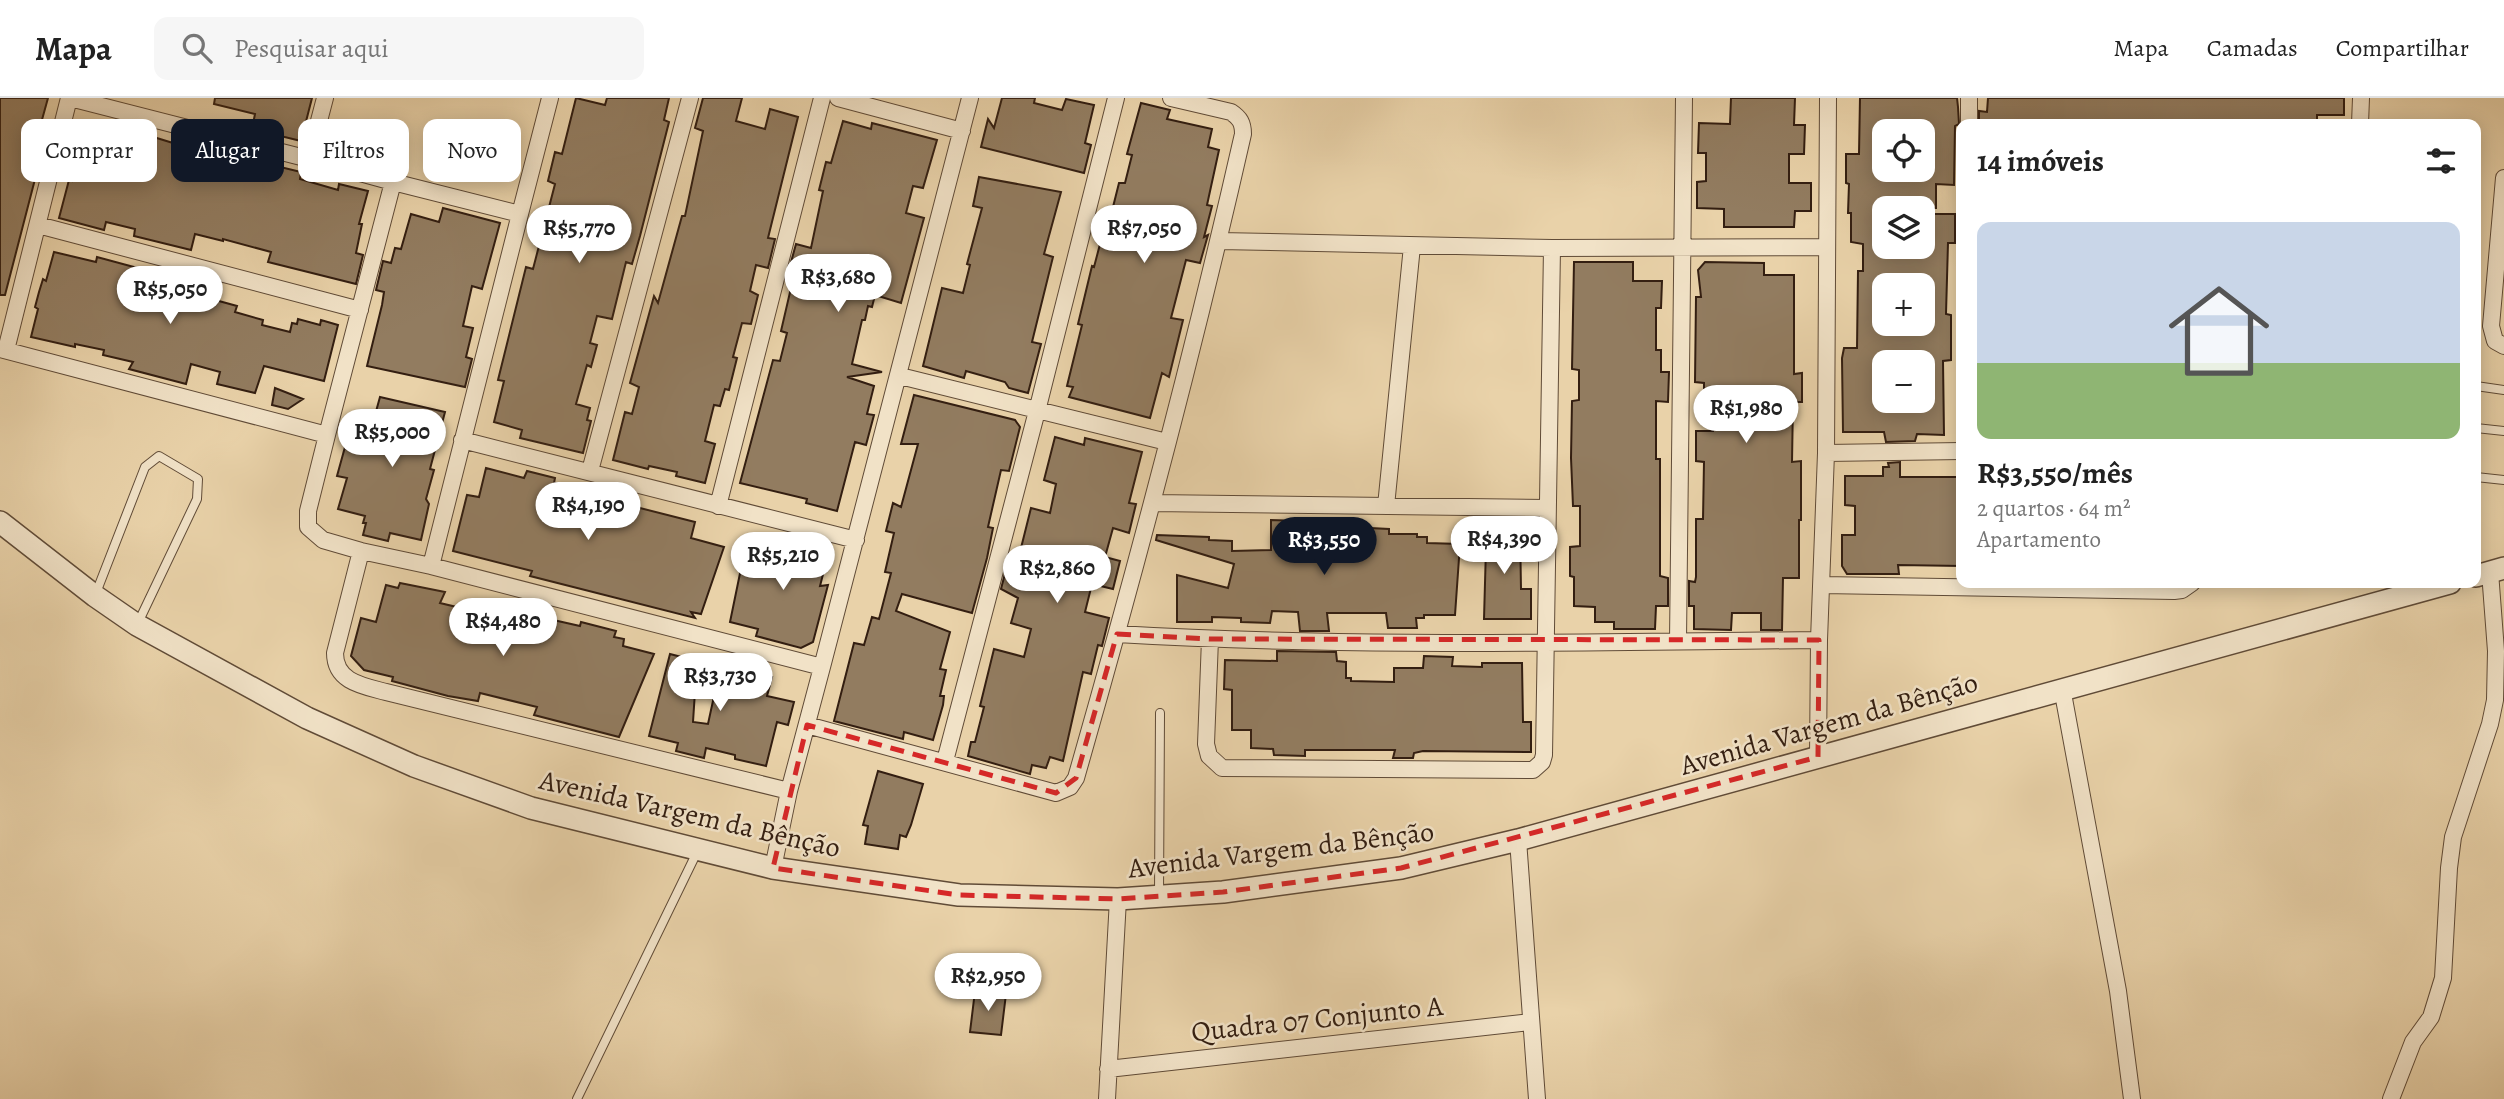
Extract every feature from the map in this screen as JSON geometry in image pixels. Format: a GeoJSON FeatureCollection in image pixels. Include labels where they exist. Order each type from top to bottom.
{"type":"FeatureCollection","features":[{"type":"Feature","properties":{"kind":"street"},"geometry":{"type":"LineString","coordinates":[[298,156],[70,98],[3,349],[327,435]]}},
{"type":"Feature","properties":{"kind":"street"},"geometry":{"type":"LineString","coordinates":[[319,119],[325,98]]}},
{"type":"Feature","properties":{"kind":"street"},"geometry":{"type":"LineString","coordinates":[[431,566],[550,98]]}},
{"type":"Feature","properties":{"kind":"street"},"geometry":{"type":"LineString","coordinates":[[590,471],[690,98]]}},
{"type":"Feature","properties":{"kind":"street"},"geometry":{"type":"LineString","coordinates":[[718,506],[822,98]]}},
{"type":"Feature","properties":{"kind":"street"},"geometry":{"type":"LineString","coordinates":[[838,98],[962,131]]}},
{"type":"Feature","properties":{"kind":"street"},"geometry":{"type":"LineString","coordinates":[[773,868],[789,790],[900,376],[969,98]]}},
{"type":"Feature","properties":{"kind":"street"},"geometry":{"type":"LineString","coordinates":[[945,761],[1116,98]]}},
{"type":"Feature","properties":{"kind":"street"},"geometry":{"type":"LineString","coordinates":[[807,725],[1056,793],[1070,787],[1076,778],[1152,503],[1219,241],[1243,134],[1239,117],[1231,112],[1171,98]]}},
{"type":"Feature","properties":{"kind":"street"},"geometry":{"type":"LineString","coordinates":[[1678,641],[1684,98]]}},
{"type":"Feature","properties":{"kind":"street"},"geometry":{"type":"LineString","coordinates":[[1818,757],[1825,453],[1828,98]]}},
{"type":"Feature","properties":{"kind":"street"},"geometry":{"type":"LineString","coordinates":[[1969,98],[1969,119]]}},
{"type":"Feature","properties":{"kind":"street"},"geometry":{"type":"LineString","coordinates":[[2361,98],[2361,119]]}},
{"type":"Feature","properties":{"kind":"street"},"geometry":{"type":"LineString","coordinates":[[2504,178],[2491,326],[2495,341],[2504,346]]}},
{"type":"Feature","properties":{"kind":"street"},"geometry":{"type":"LineString","coordinates":[[520,214],[393,182],[308,511],[308,527],[323,540],[361,551],[431,566],[822,667]]}},
{"type":"Feature","properties":{"kind":"street"},"geometry":{"type":"LineString","coordinates":[[38,225],[360,310]]}},
{"type":"Feature","properties":{"kind":"street"},"geometry":{"type":"LineString","coordinates":[[1219,241],[1552,248],[1826,247]]}},
{"type":"Feature","properties":{"kind":"street"},"geometry":{"type":"LineString","coordinates":[[1387,506],[1412,246]]}},
{"type":"Feature","properties":{"kind":"street"},"geometry":{"type":"LineString","coordinates":[[1210,639],[1206,744],[1209,756],[1222,768],[1533,770],[1542,762],[1552,248]]}},
{"type":"Feature","properties":{"kind":"street"},"geometry":{"type":"LineString","coordinates":[[900,376],[1167,442]]}},
{"type":"Feature","properties":{"kind":"street"},"geometry":{"type":"LineString","coordinates":[[462,440],[856,540]]}},
{"type":"Feature","properties":{"kind":"street"},"geometry":{"type":"LineString","coordinates":[[1825,453],[1956,451]]}},
{"type":"Feature","properties":{"kind":"street"},"geometry":{"type":"LineString","coordinates":[[1152,503],[1547,508]]}},
{"type":"Feature","properties":{"kind":"street","name":"Avenida Vargem da Bênção"},"geometry":{"type":"LineString","coordinates":[[0,522],[137,625],[307,718],[414,766],[531,808],[773,868],[960,895],[1118,900],[1159,898],[1401,868],[1518,840],[2432,588]]}},
{"type":"Feature","properties":{"kind":"street"},"geometry":{"type":"LineString","coordinates":[[361,551],[335,653],[335,662],[346,679],[358,685],[789,790]]}},
{"type":"Feature","properties":{"kind":"street"},"geometry":{"type":"LineString","coordinates":[[2390,1099],[2413,1042],[2431,1017],[2444,978],[2453,837],[2490,724],[2495,700],[2496,652],[2490,572]]}},
{"type":"Feature","properties":{"kind":"street"},"geometry":{"type":"LineString","coordinates":[[1822,585],[1956,587]]}},
{"type":"Feature","properties":{"kind":"street"},"geometry":{"type":"LineString","coordinates":[[1998,588],[2174,591],[2185,588]]}},
{"type":"Feature","properties":{"kind":"street"},"geometry":{"type":"LineString","coordinates":[[1117,634],[1210,639],[1546,642],[1819,640]]}},
{"type":"Feature","properties":{"kind":"street"},"geometry":{"type":"LineString","coordinates":[[2062,688],[2118,991],[2132,1099]]}},
{"type":"Feature","properties":{"kind":"street"},"geometry":{"type":"LineString","coordinates":[[1518,840],[1537,1099]]}},
{"type":"Feature","properties":{"kind":"street"},"geometry":{"type":"LineString","coordinates":[[1107,1099],[1118,900]]}},
{"type":"Feature","properties":{"kind":"street","name":"Quadra 07 Conjunto A"},"geometry":{"type":"LineString","coordinates":[[1108,1069],[1531,1021]]}},
{"type":"Feature","properties":{"kind":"lane"},"geometry":{"type":"LineString","coordinates":[[2481,387],[2504,390]]}},
{"type":"Feature","properties":{"kind":"lane"},"geometry":{"type":"LineString","coordinates":[[2481,429],[2504,431]]}},
{"type":"Feature","properties":{"kind":"lane"},"geometry":{"type":"LineString","coordinates":[[95,596],[145,467],[159,456],[198,479],[197,499],[137,625]]}},
{"type":"Feature","properties":{"kind":"lane"},"geometry":{"type":"LineString","coordinates":[[2481,478],[2504,480]]}},
{"type":"Feature","properties":{"kind":"lane"},"geometry":{"type":"LineString","coordinates":[[1159,898],[1160,713]]}},
{"type":"Feature","properties":{"kind":"lane"},"geometry":{"type":"LineString","coordinates":[[577,1099],[698,850]]}},
{"type":"Feature","properties":{"kind":"highlighted area"},"geometry":{"type":"Polygon","coordinates":[[[1117,634],[1210,639],[1819,640],[1818,757],[1401,868],[1223,892],[1118,899],[959,895],[773,868],[807,725],[1056,793],[1076,778],[1117,634]]]}},
{"type":"Feature","properties":{"kind":"building"},"geometry":{"type":"Polygon","coordinates":[[[0,98],[48,98],[42,119],[21,119],[21,182],[34,182],[5,295],[0,295],[0,98]]]}},
{"type":"Feature","properties":{"kind":"building"},"geometry":{"type":"Polygon","coordinates":[[[215,98],[312,98],[307,119],[298,119],[298,140],[284,137],[284,119],[254,119],[255,114],[214,104],[215,98]]]}},
{"type":"Feature","properties":{"kind":"building"},"geometry":{"type":"Polygon","coordinates":[[[576,98],[605,105],[607,98],[669,98],[664,120],[669,122],[632,264],[626,262],[612,319],[597,316],[590,343],[597,345],[591,367],[587,365],[576,404],[590,408],[587,420],[591,421],[583,453],[520,438],[522,430],[494,422],[504,381],[498,380],[526,267],[533,269],[555,184],[548,181],[555,152],[562,154],[576,98]]]}},
{"type":"Feature","properties":{"kind":"building"},"geometry":{"type":"Polygon","coordinates":[[[703,98],[742,98],[736,121],[765,129],[770,109],[798,117],[768,238],[775,239],[768,268],[756,265],[750,291],[758,295],[751,324],[742,323],[733,357],[737,358],[729,390],[725,389],[720,406],[714,405],[705,441],[715,444],[705,483],[676,476],[677,472],[649,466],[648,469],[613,460],[625,412],[632,414],[639,387],[630,383],[654,296],[658,303],[682,216],[685,216],[703,131],[695,128],[703,98]]]}},
{"type":"Feature","properties":{"kind":"building"},"geometry":{"type":"Polygon","coordinates":[[[1002,98],[1035,98],[1034,103],[1062,110],[1066,99],[1094,105],[1085,143],[1091,145],[1084,173],[981,147],[988,119],[994,128],[1002,98]]]}},
{"type":"Feature","properties":{"kind":"building"},"geometry":{"type":"Polygon","coordinates":[[[1731,98],[1795,98],[1794,125],[1805,125],[1804,154],[1789,154],[1789,183],[1811,183],[1811,211],[1795,211],[1794,227],[1724,227],[1724,209],[1697,208],[1697,182],[1706,181],[1706,153],[1698,153],[1699,123],[1730,124],[1731,98]]]}},
{"type":"Feature","properties":{"kind":"building"},"geometry":{"type":"Polygon","coordinates":[[[1860,98],[1957,98],[1959,119],[1956,119],[1955,126],[1954,185],[1936,184],[1936,208],[1935,196],[1872,196],[1872,259],[1935,259],[1935,214],[1955,214],[1955,243],[1948,243],[1946,314],[1951,315],[1951,360],[1943,361],[1944,435],[1917,434],[1915,441],[1886,442],[1884,432],[1843,432],[1842,358],[1844,348],[1857,348],[1858,271],[1863,271],[1863,244],[1851,242],[1849,184],[1846,183],[1846,154],[1859,154],[1860,98]]]}},
{"type":"Feature","properties":{"kind":"building"},"geometry":{"type":"Polygon","coordinates":[[[1988,98],[2344,98],[2344,115],[2317,115],[2317,119],[1979,119],[1979,111],[1987,112],[1988,98]]]}},
{"type":"Feature","properties":{"kind":"building"},"geometry":{"type":"Polygon","coordinates":[[[1141,103],[1170,110],[1167,119],[1212,129],[1208,147],[1219,150],[1207,205],[1212,206],[1204,237],[1208,235],[1200,263],[1186,260],[1171,318],[1183,320],[1169,377],[1162,373],[1150,418],[1069,397],[1073,387],[1067,386],[1082,325],[1078,324],[1092,266],[1094,267],[1119,183],[1125,183],[1132,155],[1127,154],[1141,103]]]}},
{"type":"Feature","properties":{"kind":"building"},"geometry":{"type":"Polygon","coordinates":[[[843,121],[871,129],[872,123],[937,140],[923,188],[913,186],[906,213],[924,218],[901,303],[875,295],[872,307],[868,306],[865,320],[862,320],[852,364],[882,372],[847,377],[874,386],[867,414],[874,415],[866,445],[855,442],[837,511],[806,503],[807,499],[740,483],[773,360],[780,361],[787,333],[781,331],[794,275],[788,273],[796,244],[811,248],[826,162],[831,163],[843,121]]]}},
{"type":"Feature","properties":{"kind":"building"},"geometry":{"type":"Polygon","coordinates":[[[157,138],[171,142],[171,182],[284,182],[284,168],[298,171],[298,182],[310,182],[338,190],[339,184],[368,191],[359,224],[362,224],[356,253],[363,255],[356,284],[268,262],[271,252],[223,239],[195,234],[191,250],[134,236],[135,229],[106,222],[104,230],[59,218],[68,182],[157,182],[157,138]]]}},
{"type":"Feature","properties":{"kind":"building"},"geometry":{"type":"Polygon","coordinates":[[[979,177],[1061,192],[1044,254],[1053,257],[1032,342],[1041,344],[1028,393],[1009,388],[1005,382],[966,371],[964,378],[923,366],[942,288],[963,293],[970,265],[967,264],[982,208],[973,206],[979,177]]]}},
{"type":"Feature","properties":{"kind":"building"},"geometry":{"type":"Polygon","coordinates":[[[443,208],[500,223],[482,289],[472,286],[463,326],[473,328],[466,357],[472,359],[465,387],[367,366],[384,292],[376,290],[383,261],[391,263],[395,248],[401,249],[411,214],[439,222],[443,208]]]}},
{"type":"Feature","properties":{"kind":"building"},"geometry":{"type":"Polygon","coordinates":[[[54,252],[96,262],[97,257],[182,280],[177,302],[205,309],[208,298],[237,306],[235,312],[263,320],[262,325],[290,332],[292,323],[297,324],[298,319],[320,325],[321,320],[338,325],[324,381],[264,366],[255,393],[217,384],[220,372],[191,364],[186,384],[129,369],[133,362],[103,355],[104,350],[75,344],[75,347],[31,337],[39,292],[43,279],[46,281],[54,252]]]}},
{"type":"Feature","properties":{"kind":"building"},"geometry":{"type":"Polygon","coordinates":[[[1574,262],[1633,262],[1633,281],[1662,281],[1661,308],[1656,308],[1656,350],[1661,350],[1661,372],[1669,372],[1668,402],[1656,401],[1656,459],[1660,459],[1660,576],[1668,578],[1668,606],[1656,606],[1655,629],[1614,629],[1614,622],[1595,622],[1595,607],[1574,606],[1570,547],[1580,546],[1580,506],[1573,506],[1571,458],[1572,401],[1579,400],[1579,370],[1572,369],[1574,262]]]}},
{"type":"Feature","properties":{"kind":"building"},"geometry":{"type":"Polygon","coordinates":[[[1705,262],[1764,263],[1764,275],[1794,275],[1794,374],[1802,373],[1802,402],[1793,402],[1792,462],[1801,461],[1801,520],[1799,578],[1783,578],[1782,630],[1761,630],[1761,613],[1732,613],[1731,630],[1694,629],[1694,606],[1689,606],[1689,581],[1695,582],[1696,577],[1696,519],[1703,519],[1704,462],[1696,461],[1696,431],[1713,431],[1713,401],[1704,401],[1704,383],[1695,382],[1696,297],[1701,297],[1698,270],[1705,262]]]}},
{"type":"Feature","properties":{"kind":"building"},"geometry":{"type":"Polygon","coordinates":[[[275,388],[303,399],[288,409],[272,405],[275,388]]]}},
{"type":"Feature","properties":{"kind":"building"},"geometry":{"type":"Polygon","coordinates":[[[914,395],[1015,420],[1020,427],[1009,471],[1001,470],[988,527],[993,528],[987,558],[972,613],[902,594],[896,611],[950,632],[940,669],[946,670],[940,696],[944,696],[943,705],[933,740],[904,732],[903,739],[834,721],[854,643],[864,645],[872,617],[879,619],[891,573],[885,572],[894,533],[886,531],[893,503],[901,507],[918,444],[901,444],[914,395]]]}},
{"type":"Feature","properties":{"kind":"building"},"geometry":{"type":"Polygon","coordinates":[[[380,397],[445,412],[430,469],[434,470],[426,499],[429,504],[421,540],[390,533],[388,541],[363,535],[365,516],[338,509],[347,478],[337,476],[345,447],[350,447],[357,420],[372,426],[380,397]]]}},
{"type":"Feature","properties":{"kind":"building"},"geometry":{"type":"Polygon","coordinates":[[[1055,437],[1084,445],[1085,438],[1142,452],[1129,503],[1136,504],[1129,533],[1113,528],[1105,557],[1120,561],[1113,589],[1092,584],[1085,612],[1109,618],[1102,646],[1098,645],[1091,674],[1083,672],[1063,761],[1050,757],[1046,768],[1032,765],[1030,774],[968,756],[971,742],[975,742],[984,707],[980,706],[994,649],[1024,657],[1031,629],[1011,623],[1018,598],[1001,589],[1008,562],[1017,564],[1031,508],[1050,513],[1056,484],[1044,480],[1055,437]]]}},
{"type":"Feature","properties":{"kind":"building"},"geometry":{"type":"Polygon","coordinates":[[[1900,462],[1900,477],[1956,477],[1956,566],[1898,565],[1899,574],[1847,574],[1842,566],[1842,535],[1855,535],[1855,506],[1845,505],[1845,476],[1883,476],[1883,467],[1889,467],[1888,463],[1900,462]]]}},
{"type":"Feature","properties":{"kind":"building"},"geometry":{"type":"Polygon","coordinates":[[[486,468],[524,478],[527,471],[555,478],[554,483],[582,490],[581,493],[695,522],[691,538],[724,547],[701,614],[691,612],[695,618],[530,576],[532,571],[453,551],[467,495],[479,497],[486,468]]]}},
{"type":"Feature","properties":{"kind":"building"},"geometry":{"type":"Polygon","coordinates":[[[1271,520],[1330,522],[1330,526],[1389,529],[1389,534],[1417,534],[1417,537],[1427,537],[1427,543],[1460,544],[1455,615],[1424,615],[1424,618],[1416,618],[1417,628],[1388,628],[1386,613],[1327,613],[1329,631],[1300,631],[1298,612],[1272,611],[1270,623],[1212,617],[1212,622],[1177,622],[1177,575],[1228,588],[1234,564],[1156,540],[1157,535],[1209,537],[1209,540],[1232,541],[1232,551],[1271,550],[1271,520]]]}},
{"type":"Feature","properties":{"kind":"building"},"geometry":{"type":"Polygon","coordinates":[[[1476,531],[1520,531],[1521,589],[1531,589],[1531,619],[1484,619],[1486,547],[1476,547],[1476,531]]]}},
{"type":"Feature","properties":{"kind":"building"},"geometry":{"type":"Polygon","coordinates":[[[783,534],[830,547],[820,586],[828,585],[813,642],[801,648],[756,636],[758,629],[730,622],[745,549],[777,557],[783,534]]]}},
{"type":"Feature","properties":{"kind":"building"},"geometry":{"type":"Polygon","coordinates":[[[400,583],[445,592],[440,603],[482,613],[487,605],[580,626],[581,622],[616,631],[614,637],[624,639],[623,646],[654,654],[619,737],[534,715],[537,707],[480,693],[478,701],[448,696],[392,681],[393,677],[364,670],[351,656],[361,618],[376,622],[386,585],[398,588],[400,583]]]}},
{"type":"Feature","properties":{"kind":"building"},"geometry":{"type":"Polygon","coordinates":[[[1277,651],[1336,652],[1337,661],[1346,662],[1346,678],[1351,678],[1351,681],[1394,682],[1394,668],[1423,668],[1424,656],[1453,657],[1452,666],[1482,667],[1482,663],[1522,663],[1523,722],[1531,722],[1531,752],[1423,751],[1414,753],[1413,758],[1393,758],[1395,750],[1305,750],[1305,756],[1274,755],[1273,749],[1251,748],[1251,730],[1232,730],[1232,690],[1224,689],[1225,660],[1277,661],[1277,651]]]}},
{"type":"Feature","properties":{"kind":"building"},"geometry":{"type":"Polygon","coordinates":[[[670,654],[697,661],[693,722],[708,724],[721,664],[757,671],[756,674],[772,677],[767,696],[794,702],[788,725],[777,722],[766,766],[735,759],[735,755],[706,748],[704,758],[676,751],[678,743],[649,736],[670,654]]]}},
{"type":"Feature","properties":{"kind":"building"},"geometry":{"type":"Polygon","coordinates":[[[878,771],[923,784],[911,825],[906,837],[900,835],[898,849],[865,844],[868,826],[863,825],[878,771]]]}},
{"type":"Feature","properties":{"kind":"building"},"geometry":{"type":"Polygon","coordinates":[[[975,991],[1006,994],[1001,1035],[970,1032],[975,991]]]}}]}
